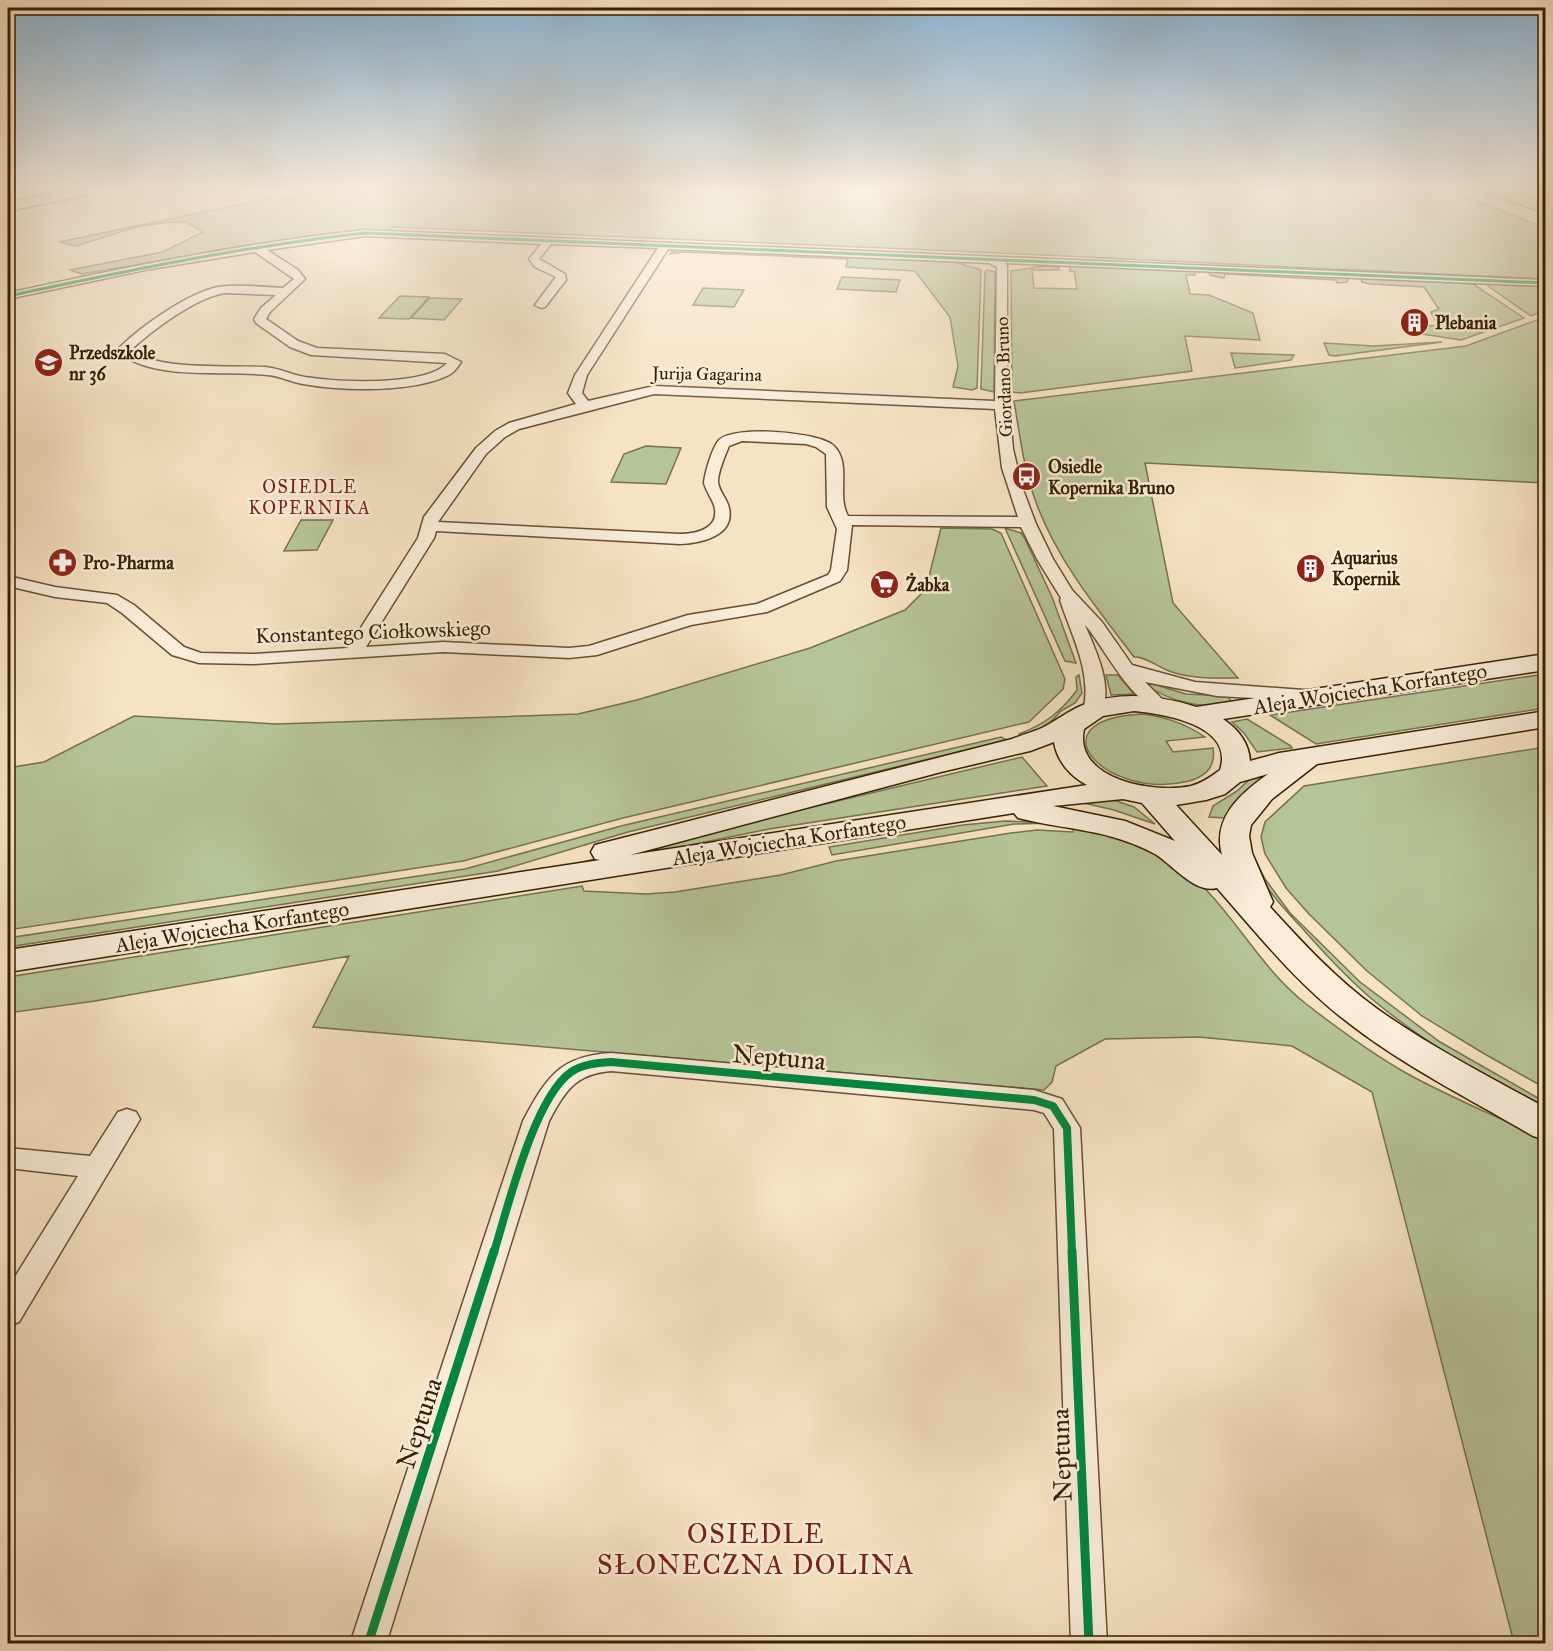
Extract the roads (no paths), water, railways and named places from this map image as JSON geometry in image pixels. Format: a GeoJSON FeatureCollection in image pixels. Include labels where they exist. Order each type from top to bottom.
{"type":"FeatureCollection","features":[{"type":"Feature","properties":{"kind":"main road","name":"Aleja Wojciecha Korfantego"},"geometry":{"type":"LineString","coordinates":[[456,891],[935,765],[1020,746],[1049,735],[1085,715],[1111,705],[1158,704],[1195,715],[1545,662]]}},
{"type":"Feature","properties":{"kind":"main road"},"geometry":{"type":"LineString","coordinates":[[1085,715],[1068,732],[1068,748],[1078,764],[1097,778],[1137,793],[1265,922],[1298,959],[1364,1016],[1412,1049],[1545,1126]]}},
{"type":"Feature","properties":{"kind":"main road"},"geometry":{"type":"LineString","coordinates":[[1195,715],[1214,725],[1228,737],[1235,750],[1237,764],[1230,776]]}},
{"type":"Feature","properties":{"kind":"main road"},"geometry":{"type":"LineString","coordinates":[[1265,922],[1198,814],[1195,794],[1216,787],[1230,776],[1279,761],[1545,719]]}},
{"type":"Feature","properties":{"kind":"main road"},"geometry":{"type":"LineString","coordinates":[[1265,922],[1237,851],[1234,836],[1236,824],[1244,810],[1273,783],[1310,756]]}},
{"type":"Feature","properties":{"kind":"main road","name":"Aleja Wojciecha Korfantego"},"geometry":{"type":"LineString","coordinates":[[8,961],[1062,795],[1195,794]]}},
{"type":"Feature","properties":{"kind":"main road"},"geometry":{"type":"LineString","coordinates":[[962,812],[1020,812],[1067,816],[1122,830],[1163,846],[1265,922]]}},
{"type":"Feature","properties":{"kind":"street"},"geometry":{"type":"LineString","coordinates":[[8,296],[161,265]]}},
{"type":"Feature","properties":{"kind":"street"},"geometry":{"type":"LineString","coordinates":[[284,265],[299,275],[300,279],[286,292],[265,310],[260,319],[262,323],[294,345],[315,352],[445,358],[454,362],[449,370],[436,375],[406,383],[374,384],[304,380],[265,371],[158,365],[131,357],[124,350],[156,325],[203,295],[229,290],[286,292]]}},
{"type":"Feature","properties":{"kind":"street"},"geometry":{"type":"LineString","coordinates":[[540,265],[561,276],[541,305]]}},
{"type":"Feature","properties":{"kind":"street"},"geometry":{"type":"LineString","coordinates":[[585,406],[575,393],[581,375],[652,265]]}},
{"type":"Feature","properties":{"kind":"street","name":"Giordano Bruno"},"geometry":{"type":"LineString","coordinates":[[1000,265],[1002,405],[1008,460],[1028,522],[1066,593],[1095,685],[1096,703],[1085,715]]}},
{"type":"Feature","properties":{"kind":"street"},"geometry":{"type":"LineString","coordinates":[[1095,265],[1545,283]]}},
{"type":"Feature","properties":{"kind":"street","name":"Jurija Gagarina"},"geometry":{"type":"LineString","coordinates":[[353,653],[417,554],[430,526],[432,516],[475,459],[500,434],[527,421],[637,393],[674,390],[1002,405]]}},
{"type":"Feature","properties":{"kind":"street"},"geometry":{"type":"LineString","coordinates":[[430,526],[680,539],[708,536],[716,529],[722,517],[722,507],[712,488],[711,479],[722,446],[726,441],[744,437],[805,440],[826,446],[833,452],[835,458],[835,507],[843,521],[864,519],[1028,522]]}},
{"type":"Feature","properties":{"kind":"street","name":"Konstantego Ciołkowskiego"},"geometry":{"type":"LineString","coordinates":[[8,581],[55,592],[111,599],[128,609],[178,651],[199,658],[253,659],[453,647],[569,653],[591,651],[688,620],[749,612],[834,578],[839,570],[845,529],[843,521]]}},
{"type":"Feature","properties":{"kind":"street","name":"Giordano Bruno"},"geometry":{"type":"LineString","coordinates":[[1066,593],[1096,626],[1136,685],[1158,704]]}},
{"type":"Feature","properties":{"kind":"street"},"geometry":{"type":"LineString","coordinates":[[1124,669],[1181,687],[1234,693],[1329,695]]}},
{"type":"Feature","properties":{"kind":"street","name":"Neptuna"},"geometry":{"type":"LineString","coordinates":[[368,1644],[536,1120],[548,1097],[564,1076],[580,1066],[611,1062],[1034,1100],[1053,1106],[1066,1128],[1089,1644]]}},
{"type":"Feature","properties":{"kind":"street"},"geometry":{"type":"LineString","coordinates":[[8,1313],[127,1119]]}},
{"type":"Feature","properties":{"kind":"street"},"geometry":{"type":"LineString","coordinates":[[8,1158],[98,1167]]}},
{"type":"Feature","properties":{"kind":"place","name":"Plebania"},"geometry":{"type":"Point","coordinates":[1414,323]}},
{"type":"Feature","properties":{"kind":"place","name":"Przedszkole nr 36"},"geometry":{"type":"Point","coordinates":[48,363]}},
{"type":"Feature","properties":{"kind":"place","name":"Osiedle Kopernika Bruno"},"geometry":{"type":"Point","coordinates":[1027,477]}},
{"type":"Feature","properties":{"kind":"place","name":"Pro-Pharma"},"geometry":{"type":"Point","coordinates":[62,563]}},
{"type":"Feature","properties":{"kind":"place","name":"Aquarius Kopernik"},"geometry":{"type":"Point","coordinates":[1311,568]}},
{"type":"Feature","properties":{"kind":"place","name":"Żabka"},"geometry":{"type":"Point","coordinates":[885,585]}},
{"type":"Feature","properties":{"kind":"district","name":"OSIEDLE KOPERNIKA"},"geometry":{"type":"Point","coordinates":[310,497]}},
{"type":"Feature","properties":{"kind":"district","name":"OSIEDLE SŁONECZNA DOLINA"},"geometry":{"type":"Point","coordinates":[756,1548]}}]}
